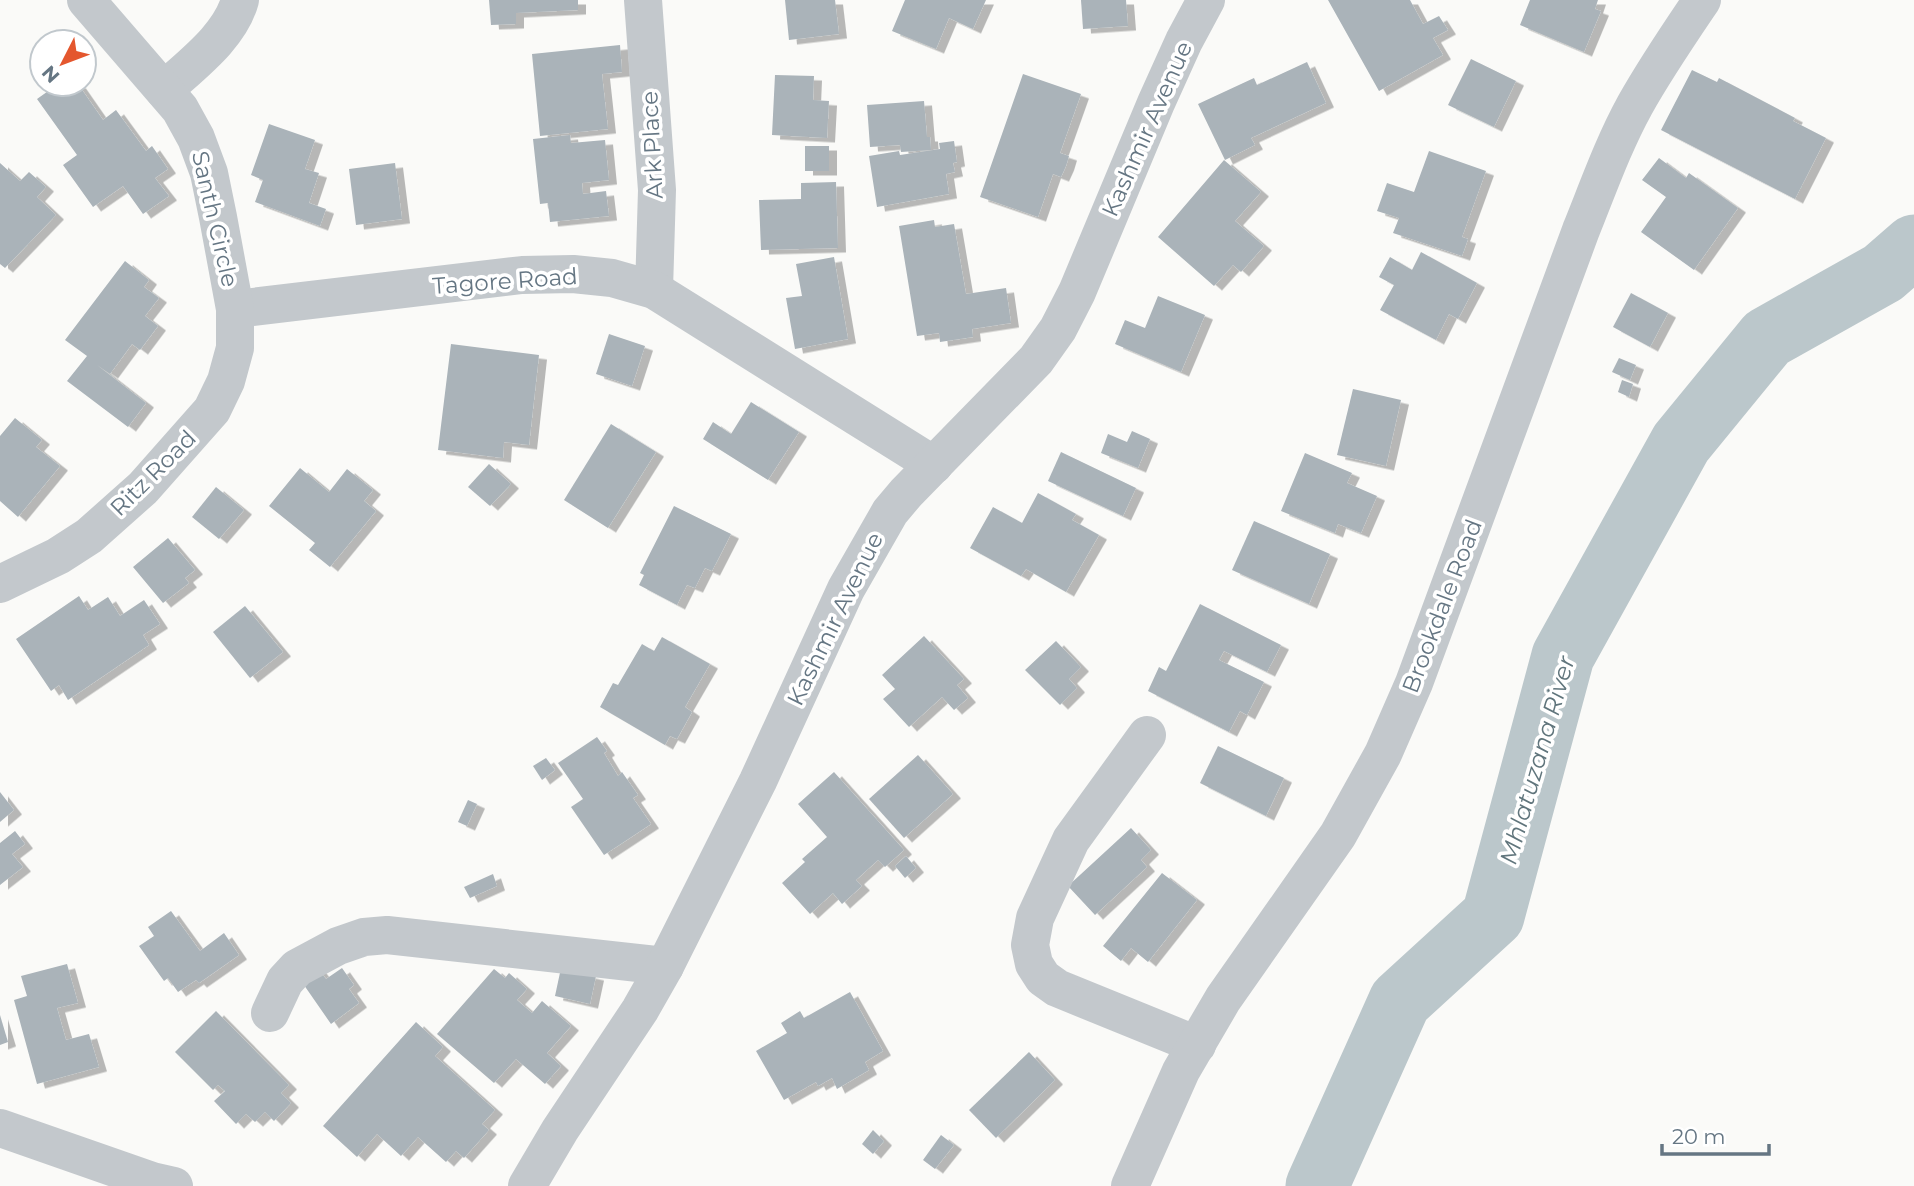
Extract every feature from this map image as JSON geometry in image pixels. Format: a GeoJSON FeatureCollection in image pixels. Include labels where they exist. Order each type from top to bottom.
{"type":"FeatureCollection","features":[{"type":"Feature","properties":{"kind":"street","name":"Santh Circle"},"geometry":{"type":"LineString","coordinates":[[86,0],[180,109],[190,128],[208,173],[235,309]]}},
{"type":"Feature","properties":{"kind":"street"},"geometry":{"type":"LineString","coordinates":[[163,90],[226,28],[240,0]]}},
{"type":"Feature","properties":{"kind":"street","name":"Ark Place"},"geometry":{"type":"LineString","coordinates":[[643,0],[657,190],[654,290]]}},
{"type":"Feature","properties":{"kind":"street","name":"Kashmir Avenue"},"geometry":{"type":"LineString","coordinates":[[527,1186],[560,1130],[640,1010],[665,966],[758,782],[851,580],[890,512],[1036,360],[1058,329],[1077,292],[1179,53],[1206,0]]}},
{"type":"Feature","properties":{"kind":"street","name":"Brookdale Road"},"geometry":{"type":"LineString","coordinates":[[1129,1186],[1181,1072],[1223,999],[1338,835],[1383,754],[1414,683],[1607,166],[1634,107],[1702,0]]}},
{"type":"Feature","properties":{"kind":"street","name":"Tagore Road"},"geometry":{"type":"LineString","coordinates":[[235,309],[522,275],[573,274],[612,278],[654,290],[934,465]]}},
{"type":"Feature","properties":{"kind":"street","name":"Ritz Road"},"geometry":{"type":"LineString","coordinates":[[0,584],[58,556],[89,536],[143,488],[191,436],[212,410],[226,381],[235,348],[235,309]]}},
{"type":"Feature","properties":{"kind":"street"},"geometry":{"type":"LineString","coordinates":[[1147,735],[1071,840],[1035,918],[1030,945],[1034,964],[1043,978],[1057,988],[1197,1045]]}},
{"type":"Feature","properties":{"kind":"street"},"geometry":{"type":"LineString","coordinates":[[270,1013],[285,981],[297,968],[338,946],[364,937],[387,936],[665,966]]}},
{"type":"Feature","properties":{"kind":"street"},"geometry":{"type":"LineString","coordinates":[[0,1128],[152,1181],[174,1186]]}},
{"type":"Feature","properties":{"kind":"building"},"geometry":{"type":"Polygon","coordinates":[[[489,0],[578,0],[578,10],[516,13],[516,24],[491,25],[489,0]]]}},
{"type":"Feature","properties":{"kind":"building"},"geometry":{"type":"Polygon","coordinates":[[[785,0],[835,0],[839,34],[789,40],[785,0]]]}},
{"type":"Feature","properties":{"kind":"building"},"geometry":{"type":"Polygon","coordinates":[[[905,0],[986,0],[973,29],[949,18],[936,49],[892,31],[905,0]]]}},
{"type":"Feature","properties":{"kind":"building"},"geometry":{"type":"Polygon","coordinates":[[[1081,0],[1126,0],[1128,26],[1083,29],[1081,0]]]}},
{"type":"Feature","properties":{"kind":"building"},"geometry":{"type":"Polygon","coordinates":[[[1328,0],[1410,0],[1423,24],[1439,16],[1448,30],[1433,38],[1443,55],[1379,91],[1328,0]]]}},
{"type":"Feature","properties":{"kind":"building"},"geometry":{"type":"Polygon","coordinates":[[[1530,0],[1598,0],[1595,9],[1601,11],[1584,52],[1520,25],[1530,0]]]}},
{"type":"Feature","properties":{"kind":"building"},"geometry":{"type":"Polygon","coordinates":[[[620,45],[622,72],[602,74],[608,129],[540,136],[532,54],[620,45]]]}},
{"type":"Feature","properties":{"kind":"building"},"geometry":{"type":"Polygon","coordinates":[[[1471,59],[1516,81],[1494,127],[1448,105],[1471,59]]]}},
{"type":"Feature","properties":{"kind":"building"},"geometry":{"type":"Polygon","coordinates":[[[1307,62],[1326,103],[1251,138],[1255,145],[1225,160],[1198,104],[1254,78],[1257,85],[1307,62]]]}},
{"type":"Feature","properties":{"kind":"building"},"geometry":{"type":"Polygon","coordinates":[[[1692,70],[1717,82],[1719,78],[1795,118],[1793,121],[1826,138],[1795,199],[1661,130],[1692,70]]]}},
{"type":"Feature","properties":{"kind":"building"},"geometry":{"type":"Polygon","coordinates":[[[1023,74],[1081,94],[1060,153],[1069,156],[1066,166],[1061,177],[1053,174],[1038,217],[980,197],[1023,74]]]}},
{"type":"Feature","properties":{"kind":"building"},"geometry":{"type":"Polygon","coordinates":[[[775,75],[814,76],[813,100],[829,101],[827,138],[772,135],[775,75]]]}},
{"type":"Feature","properties":{"kind":"building"},"geometry":{"type":"Polygon","coordinates":[[[88,98],[103,120],[116,110],[146,151],[152,146],[168,169],[155,178],[169,196],[143,214],[123,186],[93,207],[63,165],[77,155],[37,99],[88,98]]]}},
{"type":"Feature","properties":{"kind":"building"},"geometry":{"type":"Polygon","coordinates":[[[924,101],[927,137],[930,137],[931,150],[901,152],[900,145],[870,147],[867,105],[924,101]]]}},
{"type":"Feature","properties":{"kind":"building"},"geometry":{"type":"Polygon","coordinates":[[[269,124],[315,140],[305,169],[319,173],[309,203],[326,209],[320,226],[255,202],[263,180],[251,175],[269,124]]]}},
{"type":"Feature","properties":{"kind":"building"},"geometry":{"type":"Polygon","coordinates":[[[570,135],[571,143],[605,140],[609,180],[582,183],[583,194],[606,191],[609,216],[550,222],[548,203],[540,204],[533,139],[570,135]]]}},
{"type":"Feature","properties":{"kind":"building"},"geometry":{"type":"Polygon","coordinates":[[[954,141],[957,162],[953,163],[955,172],[946,174],[949,194],[877,207],[869,156],[940,149],[939,143],[954,141]]]}},
{"type":"Feature","properties":{"kind":"building"},"geometry":{"type":"Polygon","coordinates":[[[805,146],[829,146],[829,171],[805,171],[805,146]]]}},
{"type":"Feature","properties":{"kind":"building"},"geometry":{"type":"Polygon","coordinates":[[[1429,151],[1486,171],[1462,237],[1468,239],[1462,256],[1393,233],[1399,218],[1377,211],[1387,183],[1414,192],[1429,151]]]}},
{"type":"Feature","properties":{"kind":"building"},"geometry":{"type":"Polygon","coordinates":[[[1659,158],[1686,178],[1689,173],[1738,208],[1694,270],[1641,232],[1666,197],[1642,180],[1659,158]]]}},
{"type":"Feature","properties":{"kind":"building"},"geometry":{"type":"Polygon","coordinates":[[[1224,160],[1261,192],[1235,221],[1264,246],[1241,272],[1233,265],[1214,286],[1158,237],[1224,160]]]}},
{"type":"Feature","properties":{"kind":"building"},"geometry":{"type":"Polygon","coordinates":[[[0,163],[20,181],[29,172],[46,187],[37,197],[56,215],[5,268],[0,264],[0,163]]]}},
{"type":"Feature","properties":{"kind":"building"},"geometry":{"type":"Polygon","coordinates":[[[395,163],[402,219],[356,225],[349,169],[395,163]]]}},
{"type":"Feature","properties":{"kind":"building"},"geometry":{"type":"Polygon","coordinates":[[[836,182],[838,248],[761,250],[759,200],[801,199],[801,183],[836,182]]]}},
{"type":"Feature","properties":{"kind":"building"},"geometry":{"type":"Polygon","coordinates":[[[934,220],[935,227],[954,224],[966,294],[1006,288],[1011,323],[972,329],[973,337],[940,342],[939,333],[917,336],[899,226],[934,220]]]}},
{"type":"Feature","properties":{"kind":"building"},"geometry":{"type":"Polygon","coordinates":[[[1421,252],[1477,283],[1458,319],[1449,314],[1436,340],[1380,310],[1394,285],[1379,277],[1390,257],[1412,270],[1421,252]]]}},
{"type":"Feature","properties":{"kind":"building"},"geometry":{"type":"Polygon","coordinates":[[[834,257],[848,339],[795,349],[786,298],[802,296],[796,264],[834,257]]]}},
{"type":"Feature","properties":{"kind":"building"},"geometry":{"type":"Polygon","coordinates":[[[125,261],[149,280],[144,287],[159,298],[145,316],[158,326],[140,350],[132,344],[110,374],[97,365],[146,403],[128,427],[67,381],[87,356],[65,340],[125,261]]]}},
{"type":"Feature","properties":{"kind":"building"},"geometry":{"type":"Polygon","coordinates":[[[1631,293],[1668,313],[1650,347],[1613,327],[1631,293]]]}},
{"type":"Feature","properties":{"kind":"building"},"geometry":{"type":"Polygon","coordinates":[[[1158,296],[1205,315],[1181,372],[1115,344],[1125,320],[1145,328],[1158,296]]]}},
{"type":"Feature","properties":{"kind":"building"},"geometry":{"type":"Polygon","coordinates":[[[609,334],[645,346],[632,386],[596,374],[609,334]]]}},
{"type":"Feature","properties":{"kind":"building"},"geometry":{"type":"Polygon","coordinates":[[[451,344],[539,355],[529,445],[504,442],[503,458],[438,450],[451,344]]]}},
{"type":"Feature","properties":{"kind":"building"},"geometry":{"type":"Polygon","coordinates":[[[1619,358],[1636,365],[1630,380],[1612,372],[1619,358]]]}},
{"type":"Feature","properties":{"kind":"building"},"geometry":{"type":"Polygon","coordinates":[[[1622,380],[1633,384],[1629,397],[1618,392],[1622,380]]]}},
{"type":"Feature","properties":{"kind":"building"},"geometry":{"type":"Polygon","coordinates":[[[1353,389],[1401,400],[1386,466],[1337,455],[1353,389]]]}},
{"type":"Feature","properties":{"kind":"building"},"geometry":{"type":"Polygon","coordinates":[[[751,402],[799,432],[768,480],[703,439],[713,422],[731,434],[751,402]]]}},
{"type":"Feature","properties":{"kind":"building"},"geometry":{"type":"Polygon","coordinates":[[[15,418],[42,440],[36,447],[60,466],[18,517],[0,501],[0,436],[15,418]]]}},
{"type":"Feature","properties":{"kind":"building"},"geometry":{"type":"Polygon","coordinates":[[[611,424],[656,452],[608,528],[564,500],[611,424]]]}},
{"type":"Feature","properties":{"kind":"building"},"geometry":{"type":"Polygon","coordinates":[[[1132,431],[1150,439],[1138,468],[1101,453],[1108,434],[1127,442],[1132,431]]]}},
{"type":"Feature","properties":{"kind":"building"},"geometry":{"type":"Polygon","coordinates":[[[1061,452],[1136,488],[1123,516],[1048,481],[1061,452]]]}},
{"type":"Feature","properties":{"kind":"building"},"geometry":{"type":"Polygon","coordinates":[[[1305,453],[1352,473],[1347,483],[1377,496],[1361,533],[1338,524],[1335,533],[1281,511],[1305,453]]]}},
{"type":"Feature","properties":{"kind":"building"},"geometry":{"type":"Polygon","coordinates":[[[489,464],[511,484],[490,506],[468,487],[489,464]]]}},
{"type":"Feature","properties":{"kind":"building"},"geometry":{"type":"Polygon","coordinates":[[[300,468],[329,492],[347,469],[373,490],[364,501],[376,511],[330,567],[309,550],[315,543],[269,506],[300,468]]]}},
{"type":"Feature","properties":{"kind":"building"},"geometry":{"type":"Polygon","coordinates":[[[216,487],[244,510],[219,539],[192,517],[216,487]]]}},
{"type":"Feature","properties":{"kind":"building"},"geometry":{"type":"Polygon","coordinates":[[[1038,493],[1076,514],[1072,520],[1099,535],[1066,592],[1026,569],[1021,576],[970,548],[993,507],[1022,523],[1038,493]]]}},
{"type":"Feature","properties":{"kind":"building"},"geometry":{"type":"Polygon","coordinates":[[[674,506],[731,534],[712,571],[705,568],[695,588],[687,585],[677,605],[639,585],[644,575],[640,573],[674,506]]]}},
{"type":"Feature","properties":{"kind":"building"},"geometry":{"type":"Polygon","coordinates":[[[1254,521],[1330,554],[1309,604],[1232,570],[1254,521]]]}},
{"type":"Feature","properties":{"kind":"building"},"geometry":{"type":"Polygon","coordinates":[[[168,538],[195,570],[185,578],[189,583],[163,603],[133,567],[168,538]]]}},
{"type":"Feature","properties":{"kind":"building"},"geometry":{"type":"Polygon","coordinates":[[[79,596],[88,610],[108,597],[120,616],[144,600],[160,624],[143,635],[149,645],[68,700],[59,685],[51,691],[16,639],[79,596]]]}},
{"type":"Feature","properties":{"kind":"building"},"geometry":{"type":"Polygon","coordinates":[[[1200,604],[1281,645],[1267,672],[1224,651],[1219,660],[1264,682],[1247,715],[1240,711],[1229,732],[1148,691],[1159,667],[1166,671],[1200,604]]]}},
{"type":"Feature","properties":{"kind":"building"},"geometry":{"type":"Polygon","coordinates":[[[245,606],[283,652],[250,678],[213,632],[245,606]]]}},
{"type":"Feature","properties":{"kind":"building"},"geometry":{"type":"Polygon","coordinates":[[[924,636],[964,679],[957,685],[968,698],[954,710],[942,697],[909,727],[883,699],[895,689],[882,675],[924,636]]]}},
{"type":"Feature","properties":{"kind":"building"},"geometry":{"type":"Polygon","coordinates":[[[662,637],[710,664],[685,707],[692,712],[677,739],[670,736],[665,745],[600,707],[613,683],[618,685],[642,644],[654,651],[662,637]]]}},
{"type":"Feature","properties":{"kind":"building"},"geometry":{"type":"Polygon","coordinates":[[[1056,641],[1081,667],[1069,679],[1077,688],[1060,705],[1025,670],[1056,641]]]}},
{"type":"Feature","properties":{"kind":"building"},"geometry":{"type":"Polygon","coordinates":[[[597,737],[607,751],[604,753],[618,776],[622,772],[638,795],[633,798],[651,824],[604,855],[571,807],[583,799],[558,763],[597,737]]]}},
{"type":"Feature","properties":{"kind":"building"},"geometry":{"type":"Polygon","coordinates":[[[1218,746],[1284,778],[1266,816],[1200,783],[1218,746]]]}},
{"type":"Feature","properties":{"kind":"building"},"geometry":{"type":"Polygon","coordinates":[[[918,755],[953,794],[904,838],[869,799],[918,755]]]}},
{"type":"Feature","properties":{"kind":"building"},"geometry":{"type":"Polygon","coordinates":[[[546,758],[555,770],[542,780],[533,766],[546,758]]]}},
{"type":"Feature","properties":{"kind":"building"},"geometry":{"type":"Polygon","coordinates":[[[834,772],[904,850],[885,867],[878,860],[856,880],[862,886],[842,904],[833,893],[810,914],[782,883],[805,862],[802,859],[827,837],[798,804],[834,772]]]}},
{"type":"Feature","properties":{"kind":"building"},"geometry":{"type":"Polygon","coordinates":[[[0,792],[14,810],[0,822],[0,792]]]}},
{"type":"Feature","properties":{"kind":"building"},"geometry":{"type":"Polygon","coordinates":[[[468,800],[477,804],[467,826],[458,822],[468,800]]]}},
{"type":"Feature","properties":{"kind":"building"},"geometry":{"type":"Polygon","coordinates":[[[1131,828],[1151,850],[1141,860],[1147,867],[1095,915],[1068,886],[1131,828]]]}},
{"type":"Feature","properties":{"kind":"building"},"geometry":{"type":"Polygon","coordinates":[[[15,831],[25,844],[12,854],[23,867],[0,885],[0,843],[15,831]]]}},
{"type":"Feature","properties":{"kind":"building"},"geometry":{"type":"Polygon","coordinates":[[[906,856],[916,868],[905,878],[895,866],[906,856]]]}},
{"type":"Feature","properties":{"kind":"building"},"geometry":{"type":"Polygon","coordinates":[[[1162,873],[1197,900],[1148,962],[1131,948],[1121,961],[1103,946],[1162,873]]]}},
{"type":"Feature","properties":{"kind":"building"},"geometry":{"type":"Polygon","coordinates":[[[493,874],[497,886],[470,898],[464,887],[493,874]]]}},
{"type":"Feature","properties":{"kind":"building"},"geometry":{"type":"Polygon","coordinates":[[[171,911],[200,951],[224,933],[239,955],[199,983],[196,980],[178,992],[168,978],[164,981],[139,946],[154,936],[148,927],[171,911]]]}},
{"type":"Feature","properties":{"kind":"building"},"geometry":{"type":"Polygon","coordinates":[[[314,963],[326,979],[342,968],[354,985],[349,989],[359,1003],[331,1024],[297,975],[314,963]]]}},
{"type":"Feature","properties":{"kind":"building"},"geometry":{"type":"Polygon","coordinates":[[[67,964],[78,1003],[57,1008],[66,1040],[89,1034],[99,1067],[37,1084],[14,1000],[27,996],[21,976],[67,964]]]}},
{"type":"Feature","properties":{"kind":"building"},"geometry":{"type":"Polygon","coordinates":[[[561,968],[596,976],[590,1004],[555,996],[561,968]]]}},
{"type":"Feature","properties":{"kind":"building"},"geometry":{"type":"Polygon","coordinates":[[[494,969],[505,978],[509,973],[527,989],[517,1000],[532,1013],[542,1001],[571,1026],[547,1053],[561,1066],[545,1084],[516,1059],[494,1083],[437,1034],[494,969]]]}},
{"type":"Feature","properties":{"kind":"building"},"geometry":{"type":"Polygon","coordinates":[[[850,992],[883,1051],[865,1062],[869,1070],[837,1089],[832,1078],[818,1086],[816,1082],[784,1100],[756,1051],[787,1033],[781,1023],[800,1011],[804,1018],[850,992]]]}},
{"type":"Feature","properties":{"kind":"building"},"geometry":{"type":"Polygon","coordinates":[[[216,1011],[289,1085],[281,1093],[291,1103],[274,1121],[265,1112],[255,1122],[246,1114],[236,1124],[214,1101],[225,1091],[218,1085],[213,1090],[175,1052],[216,1011]]]}},
{"type":"Feature","properties":{"kind":"building"},"geometry":{"type":"Polygon","coordinates":[[[0,1015],[8,1042],[0,1045],[0,1015]]]}},
{"type":"Feature","properties":{"kind":"building"},"geometry":{"type":"Polygon","coordinates":[[[416,1022],[443,1047],[435,1056],[495,1110],[482,1124],[489,1130],[464,1158],[456,1151],[446,1162],[418,1137],[401,1156],[377,1134],[357,1157],[323,1126],[416,1022]]]}},
{"type":"Feature","properties":{"kind":"building"},"geometry":{"type":"Polygon","coordinates":[[[1029,1052],[1055,1080],[996,1138],[969,1110],[1029,1052]]]}},
{"type":"Feature","properties":{"kind":"building"},"geometry":{"type":"Polygon","coordinates":[[[873,1130],[884,1141],[873,1154],[862,1144],[873,1130]]]}},
{"type":"Feature","properties":{"kind":"building"},"geometry":{"type":"Polygon","coordinates":[[[941,1135],[954,1145],[935,1169],[923,1160],[941,1135]]]}},
{"type":"Feature","properties":{"kind":"waterway","name":"Mhlatuzana River"},"geometry":{"type":"LineString","coordinates":[[1317,1186],[1400,1001],[1493,916],[1563,656],[1681,443],[1767,338],[1883,273],[1914,246]]}}]}
